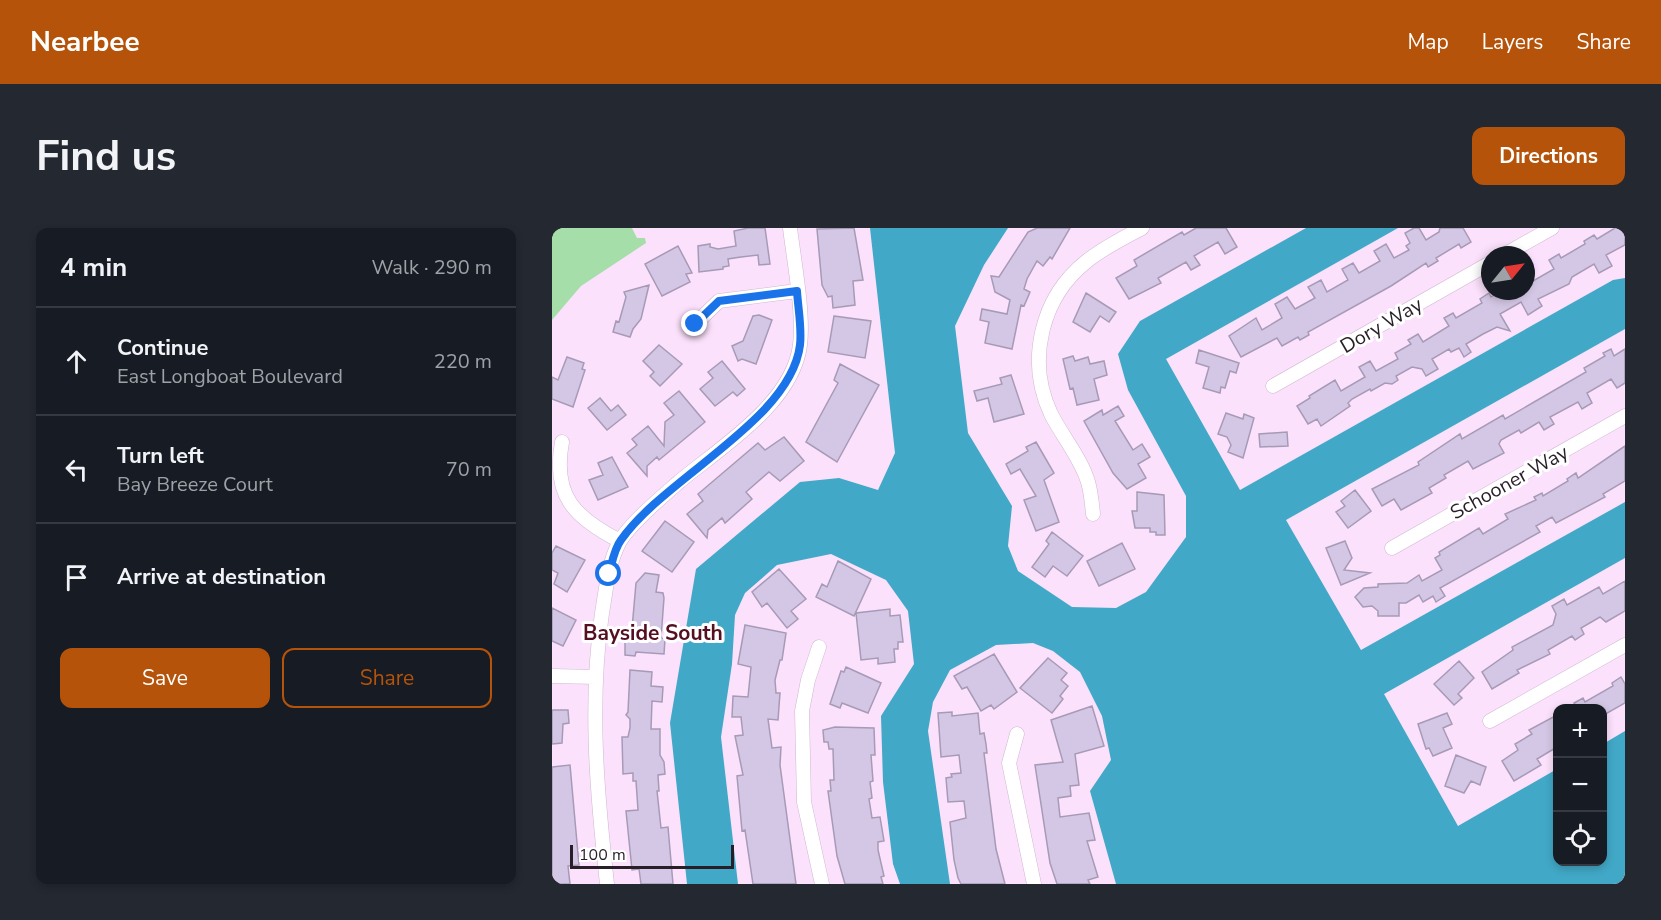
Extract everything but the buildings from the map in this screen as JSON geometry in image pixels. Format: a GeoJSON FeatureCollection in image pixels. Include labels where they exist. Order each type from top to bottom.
{"type":"FeatureCollection","features":[{"type":"Feature","properties":{"kind":"street"},"geometry":{"type":"LineString","coordinates":[[608,884],[595,758],[596,677],[606,591],[620,541],[661,497],[765,410],[782,390],[794,367],[800,345],[790,228]]}},
{"type":"Feature","properties":{"kind":"street"},"geometry":{"type":"LineString","coordinates":[[1094,514],[1088,481],[1044,396],[1039,364],[1041,332],[1053,302],[1077,270],[1097,253],[1142,228]]}},
{"type":"Feature","properties":{"kind":"street"},"geometry":{"type":"LineString","coordinates":[[1520,246],[1552,228]]}},
{"type":"Feature","properties":{"kind":"street","name":"Dory Way"},"geometry":{"type":"LineString","coordinates":[[1273,386],[1481,268]]}},
{"type":"Feature","properties":{"kind":"street"},"geometry":{"type":"LineString","coordinates":[[695,324],[719,301],[797,291]]}},
{"type":"Feature","properties":{"kind":"street","name":"Schooner Way"},"geometry":{"type":"LineString","coordinates":[[1392,548],[1625,416]]}},
{"type":"Feature","properties":{"kind":"street"},"geometry":{"type":"LineString","coordinates":[[562,442],[557,471],[569,505],[584,522],[620,541]]}},
{"type":"Feature","properties":{"kind":"street"},"geometry":{"type":"LineString","coordinates":[[1490,721],[1625,645]]}},
{"type":"Feature","properties":{"kind":"street"},"geometry":{"type":"LineString","coordinates":[[819,647],[808,680],[802,711],[804,802],[822,884]]}},
{"type":"Feature","properties":{"kind":"street"},"geometry":{"type":"LineString","coordinates":[[552,676],[596,677]]}},
{"type":"Feature","properties":{"kind":"street"},"geometry":{"type":"LineString","coordinates":[[1017,734],[1009,763],[1034,884]]}},
{"type":"Feature","properties":{"kind":"green space"},"geometry":{"type":"Polygon","coordinates":[[[552,228],[632,228],[637,238],[645,238],[646,243],[581,286],[552,320],[552,228]]]}},
{"type":"Feature","properties":{"kind":"water"},"geometry":{"type":"Polygon","coordinates":[[[870,228],[1008,228],[984,265],[955,326],[968,433],[1012,506],[1008,546],[1018,571],[1072,607],[1116,608],[1146,592],[1186,537],[1186,496],[1128,390],[1118,354],[1140,321],[1306,228],[1398,228],[1166,359],[1240,490],[1613,280],[1625,278],[1625,329],[1286,520],[1361,650],[1625,502],[1625,558],[1384,694],[1458,826],[1553,771],[1553,866],[1607,866],[1607,742],[1625,731],[1625,884],[1116,884],[1090,791],[1111,760],[1102,716],[1080,672],[1053,651],[1033,643],[996,645],[950,670],[933,702],[928,731],[950,884],[900,884],[893,864],[883,782],[881,716],[914,664],[908,611],[886,580],[831,554],[777,565],[745,593],[735,615],[732,664],[721,737],[738,884],[687,884],[670,723],[696,569],[800,482],[839,478],[878,490],[895,453],[870,228]]]}},
{"type":"Feature","properties":{"kind":"district","name":"Bayside South"},"geometry":{"type":"Point","coordinates":[653,633]}},
{"type":"Feature","properties":{"kind":"route"},"geometry":{"type":"LineString","coordinates":[[609,574],[620,541],[661,497],[765,410],[782,390],[794,367],[800,345],[797,291],[719,301],[695,324]]}}]}
